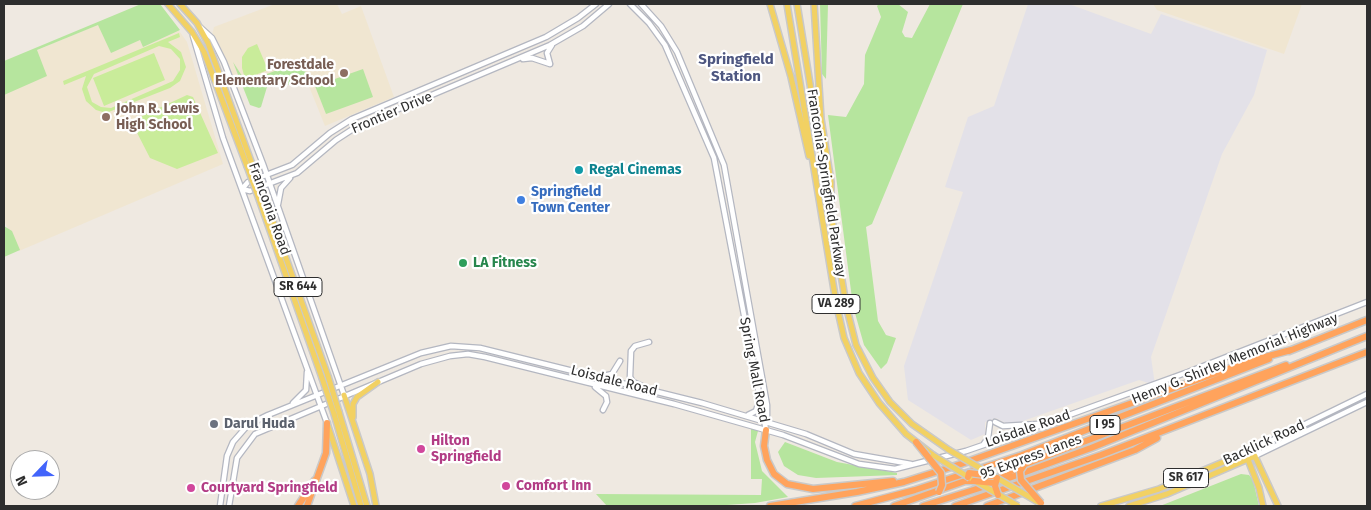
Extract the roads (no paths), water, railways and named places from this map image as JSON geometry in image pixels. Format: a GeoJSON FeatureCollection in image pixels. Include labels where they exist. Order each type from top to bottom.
{"type":"FeatureCollection","features":[{"type":"Feature","properties":{"kind":"highway","name":"Henry G. Shirley Memorial Highway"},"geometry":{"type":"LineString","coordinates":[[855,506],[915,490],[1040,449],[1367,320]]}},
{"type":"Feature","properties":{"kind":"highway","name":"95 Express Lanes"},"geometry":{"type":"LineString","coordinates":[[923,506],[1091,448],[1367,336]]}},
{"type":"Feature","properties":{"kind":"highway"},"geometry":{"type":"LineString","coordinates":[[770,506],[858,492],[916,478],[1250,361],[1291,350]]}},
{"type":"Feature","properties":{"kind":"highway","name":"I 95"},"geometry":{"type":"LineString","coordinates":[[955,506],[1174,428],[1367,352]]}},
{"type":"Feature","properties":{"kind":"highway"},"geometry":{"type":"LineString","coordinates":[[894,506],[937,493],[962,482],[996,478],[1026,464],[1258,375],[1314,357]]}},
{"type":"Feature","properties":{"kind":"highway"},"geometry":{"type":"LineString","coordinates":[[307,506],[326,453],[327,423]]}},
{"type":"Feature","properties":{"kind":"highway"},"geometry":{"type":"LineString","coordinates":[[987,506],[1135,450],[1174,428]]}},
{"type":"Feature","properties":{"kind":"highway"},"geometry":{"type":"LineString","coordinates":[[766,430],[764,446],[769,466],[778,478],[793,486],[825,488],[916,478]]}},
{"type":"Feature","properties":{"kind":"highway"},"geometry":{"type":"LineString","coordinates":[[916,442],[939,470],[943,482],[937,493]]}},
{"type":"Feature","properties":{"kind":"highway"},"geometry":{"type":"LineString","coordinates":[[962,482],[969,475],[970,462]]}},
{"type":"Feature","properties":{"kind":"highway"},"geometry":{"type":"LineString","coordinates":[[1026,464],[1020,471],[1021,480],[1044,505]]}},
{"type":"Feature","properties":{"kind":"highway"},"geometry":{"type":"LineString","coordinates":[[959,471],[969,475],[996,478],[1008,485]]}},
{"type":"Feature","properties":{"kind":"highway"},"geometry":{"type":"LineString","coordinates":[[298,506],[320,473]]}},
{"type":"Feature","properties":{"kind":"highway"},"geometry":{"type":"LineString","coordinates":[[996,478],[998,495]]}},
{"type":"Feature","properties":{"kind":"main road","name":"Franconia Road"},"geometry":{"type":"LineString","coordinates":[[168,4],[192,32],[208,61],[250,165]]}},
{"type":"Feature","properties":{"kind":"main road","name":"Franconia Road"},"geometry":{"type":"LineString","coordinates":[[180,4],[212,38],[224,62],[267,175],[344,395]]}},
{"type":"Feature","properties":{"kind":"main road","name":"Frontier Drive"},"geometry":{"type":"LineString","coordinates":[[596,4],[578,18],[546,36],[352,119],[330,133],[292,165],[248,182],[242,189],[250,191],[297,173],[336,140],[356,127],[554,43],[583,26],[609,4]]}},
{"type":"Feature","properties":{"kind":"main road","name":"Spring Mall Road"},"geometry":{"type":"LineString","coordinates":[[630,4],[649,23],[668,50],[714,158],[766,430]]}},
{"type":"Feature","properties":{"kind":"main road","name":"Spring Mall Road"},"geometry":{"type":"LineString","coordinates":[[642,4],[661,26],[677,52],[724,165],[767,405],[765,421]]}},
{"type":"Feature","properties":{"kind":"main road"},"geometry":{"type":"LineString","coordinates":[[770,4],[792,77],[816,180]]}},
{"type":"Feature","properties":{"kind":"main road","name":"Franconia-Springfield Parkway"},"geometry":{"type":"LineString","coordinates":[[787,4],[842,331],[856,366],[879,403],[916,442],[959,471]]}},
{"type":"Feature","properties":{"kind":"main road","name":"Franconia-Springfield Parkway"},"geometry":{"type":"LineString","coordinates":[[797,4],[852,331],[865,365],[883,393],[912,424],[996,478]]}},
{"type":"Feature","properties":{"kind":"main road"},"geometry":{"type":"LineString","coordinates":[[814,4],[822,118],[831,182],[832,218]]}},
{"type":"Feature","properties":{"kind":"main road","name":"Franconia Road"},"geometry":{"type":"LineString","coordinates":[[201,28],[325,377],[367,506]]}},
{"type":"Feature","properties":{"kind":"main road","name":"Franconia Road"},"geometry":{"type":"LineString","coordinates":[[192,32],[220,127],[327,423]]}},
{"type":"Feature","properties":{"kind":"main road"},"geometry":{"type":"LineString","coordinates":[[512,62],[528,58],[550,64],[547,56],[554,43]]}},
{"type":"Feature","properties":{"kind":"main road"},"geometry":{"type":"LineString","coordinates":[[278,208],[281,188],[297,173]]}},
{"type":"Feature","properties":{"kind":"main road","name":"Loisdale Road"},"geometry":{"type":"LineString","coordinates":[[229,506],[234,467],[239,454],[250,439],[263,429],[430,361],[468,354],[496,359],[766,430],[866,466],[895,468],[982,446],[1188,372],[1367,302]]}},
{"type":"Feature","properties":{"kind":"main road"},"geometry":{"type":"LineString","coordinates":[[650,342],[632,348],[630,377],[633,382],[655,391]]}},
{"type":"Feature","properties":{"kind":"main road","name":"Loisdale Road"},"geometry":{"type":"LineString","coordinates":[[220,506],[225,464],[233,442],[253,422],[421,353],[451,346],[480,348],[655,391],[765,421],[806,434],[854,454],[911,464]]}},
{"type":"Feature","properties":{"kind":"main road"},"geometry":{"type":"LineString","coordinates":[[594,377],[612,374],[620,361]]}},
{"type":"Feature","properties":{"kind":"main road"},"geometry":{"type":"LineString","coordinates":[[288,407],[304,393],[307,385],[307,366]]}},
{"type":"Feature","properties":{"kind":"main road"},"geometry":{"type":"LineString","coordinates":[[353,423],[355,398],[363,390],[378,382]]}},
{"type":"Feature","properties":{"kind":"main road"},"geometry":{"type":"LineString","coordinates":[[592,385],[606,396],[607,402],[603,410]]}},
{"type":"Feature","properties":{"kind":"main road","name":"Backlick Road"},"geometry":{"type":"LineString","coordinates":[[1101,506],[1165,486],[1252,450],[1367,394]]}},
{"type":"Feature","properties":{"kind":"main road"},"geometry":{"type":"LineString","coordinates":[[344,395],[370,474],[376,506]]}},
{"type":"Feature","properties":{"kind":"main road"},"geometry":{"type":"LineString","coordinates":[[746,416],[756,411],[760,399]]}},
{"type":"Feature","properties":{"kind":"main road","name":"Backlick Road"},"geometry":{"type":"LineString","coordinates":[[1129,506],[1168,494],[1248,460],[1367,402]]}},
{"type":"Feature","properties":{"kind":"main road","name":"Franconia Road"},"geometry":{"type":"LineString","coordinates":[[337,412],[362,506]]}},
{"type":"Feature","properties":{"kind":"main road"},"geometry":{"type":"LineString","coordinates":[[982,446],[987,440],[993,422],[1006,426],[1047,423]]}},
{"type":"Feature","properties":{"kind":"main road"},"geometry":{"type":"LineString","coordinates":[[327,423],[354,506]]}},
{"type":"Feature","properties":{"kind":"main road"},"geometry":{"type":"LineString","coordinates":[[1252,450],[1278,506]]}},
{"type":"Feature","properties":{"kind":"main road"},"geometry":{"type":"LineString","coordinates":[[1244,453],[1260,488],[1263,506]]}},
{"type":"Feature","properties":{"kind":"main road"},"geometry":{"type":"LineString","coordinates":[[969,475],[974,480],[1018,506]]}},
{"type":"Feature","properties":{"kind":"main road"},"geometry":{"type":"LineString","coordinates":[[1008,485],[1044,505]]}},
{"type":"Feature","properties":{"kind":"main road"},"geometry":{"type":"LineString","coordinates":[[1165,486],[1168,494]]}},
{"type":"Feature","properties":{"kind":"place","name":"Forestdale Elementary School"},"geometry":{"type":"Point","coordinates":[344,73]}},
{"type":"Feature","properties":{"kind":"place","name":"John R. Lewis High School"},"geometry":{"type":"Point","coordinates":[106,117]}},
{"type":"Feature","properties":{"kind":"place","name":"Regal Cinemas"},"geometry":{"type":"Point","coordinates":[579,170]}},
{"type":"Feature","properties":{"kind":"place","name":"Springfield Town Center"},"geometry":{"type":"Point","coordinates":[521,200]}},
{"type":"Feature","properties":{"kind":"place","name":"LA Fitness"},"geometry":{"type":"Point","coordinates":[463,263]}},
{"type":"Feature","properties":{"kind":"place","name":"Darul Huda"},"geometry":{"type":"Point","coordinates":[214,424]}},
{"type":"Feature","properties":{"kind":"place","name":"Hilton Springfield"},"geometry":{"type":"Point","coordinates":[421,449]}},
{"type":"Feature","properties":{"kind":"place","name":"Comfort Inn"},"geometry":{"type":"Point","coordinates":[506,486]}},
{"type":"Feature","properties":{"kind":"place","name":"Courtyard Springfield"},"geometry":{"type":"Point","coordinates":[191,488]}},
{"type":"Feature","properties":{"kind":"district","name":"Springfield Station"},"geometry":{"type":"Point","coordinates":[736,68]}}]}
